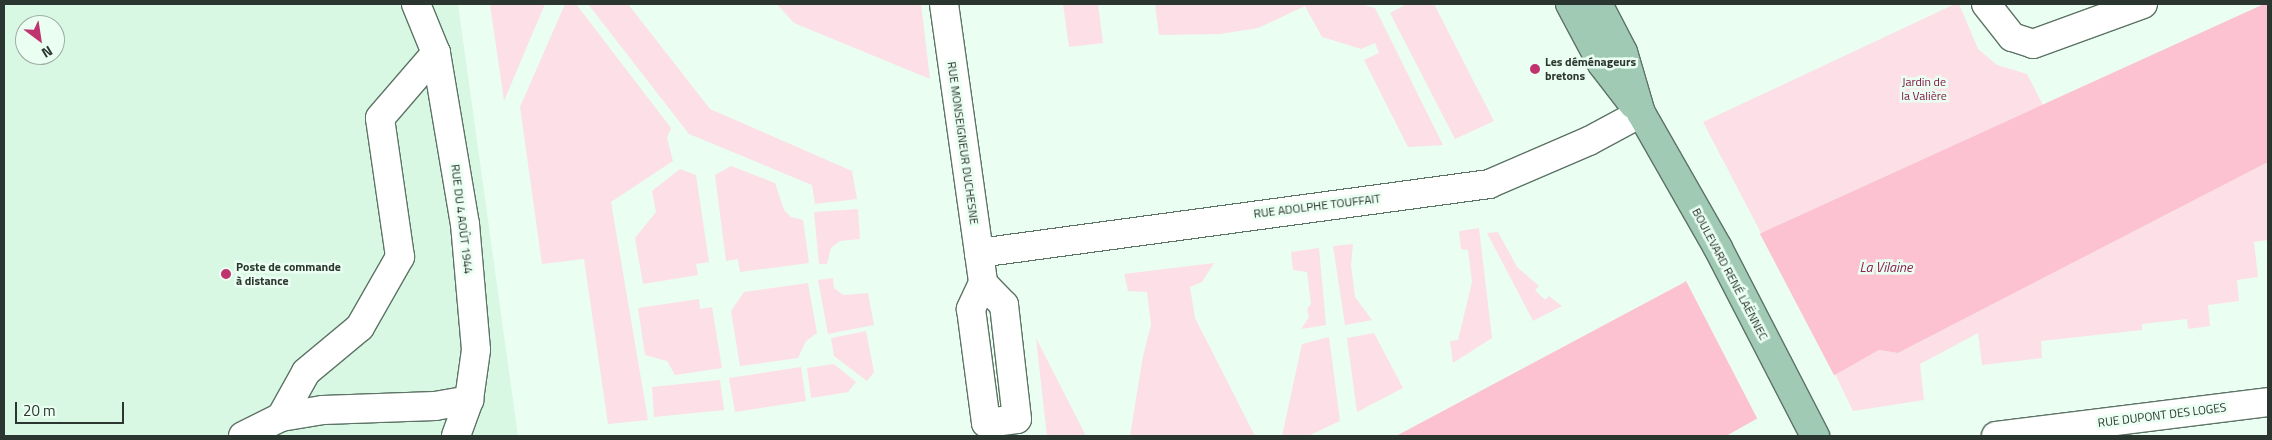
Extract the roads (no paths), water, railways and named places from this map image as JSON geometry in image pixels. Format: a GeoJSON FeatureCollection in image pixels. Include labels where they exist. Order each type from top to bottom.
{"type":"FeatureCollection","features":[{"type":"Feature","properties":{"kind":"main road","name":"BOULEVARD RENÉ LAËNNEC"},"geometry":{"type":"LineString","coordinates":[[1570,4],[1602,64],[1641,113],[1718,248],[1815,436]]}},
{"type":"Feature","properties":{"kind":"main road","name":"BOULEVARD RENÉ LAËNNEC"},"geometry":{"type":"LineString","coordinates":[[1598,4],[1623,52],[1641,113]]}},
{"type":"Feature","properties":{"kind":"street","name":"RUE DU 4 AOÛT 1944"},"geometry":{"type":"LineString","coordinates":[[416,4],[436,52],[465,224],[476,350],[469,400],[456,436]]}},
{"type":"Feature","properties":{"kind":"street","name":"RUE MONSEIGNEUR DUCHESNE"},"geometry":{"type":"LineString","coordinates":[[944,4],[982,283]]}},
{"type":"Feature","properties":{"kind":"street"},"geometry":{"type":"LineString","coordinates":[[1986,4],[2012,37],[2033,44],[2143,4]]}},
{"type":"Feature","properties":{"kind":"street"},"geometry":{"type":"LineString","coordinates":[[281,417],[306,372],[360,327],[400,257],[380,118],[436,52]]}},
{"type":"Feature","properties":{"kind":"street","name":"RUE ADOLPHE TOUFFAIT"},"geometry":{"type":"LineString","coordinates":[[979,253],[1489,184],[1589,141],[1641,113]]}},
{"type":"Feature","properties":{"kind":"street"},"geometry":{"type":"LineString","coordinates":[[243,436],[281,417],[323,410],[435,406],[469,400]]}},
{"type":"Feature","properties":{"kind":"street","name":"RUE DUPONT DES LOGES"},"geometry":{"type":"LineString","coordinates":[[1996,436],[2268,402]]}},
{"type":"Feature","properties":{"kind":"water","name":"La Vilaine"},"geometry":{"type":"Polygon","coordinates":[[[2264,4],[2268,4],[2268,162],[1898,353],[1879,350],[1726,436],[1396,436],[1683,283],[1761,233],[2264,4]]]}},
{"type":"Feature","properties":{"kind":"place","name":"Les déménageurs bretons"},"geometry":{"type":"Point","coordinates":[1535,69]}},
{"type":"Feature","properties":{"kind":"place","name":"Poste de commande à distance"},"geometry":{"type":"Point","coordinates":[226,274]}},
{"type":"Feature","properties":{"kind":"park label","name":"Jardin de la Valière"},"geometry":{"type":"Point","coordinates":[1924,89]}}]}
